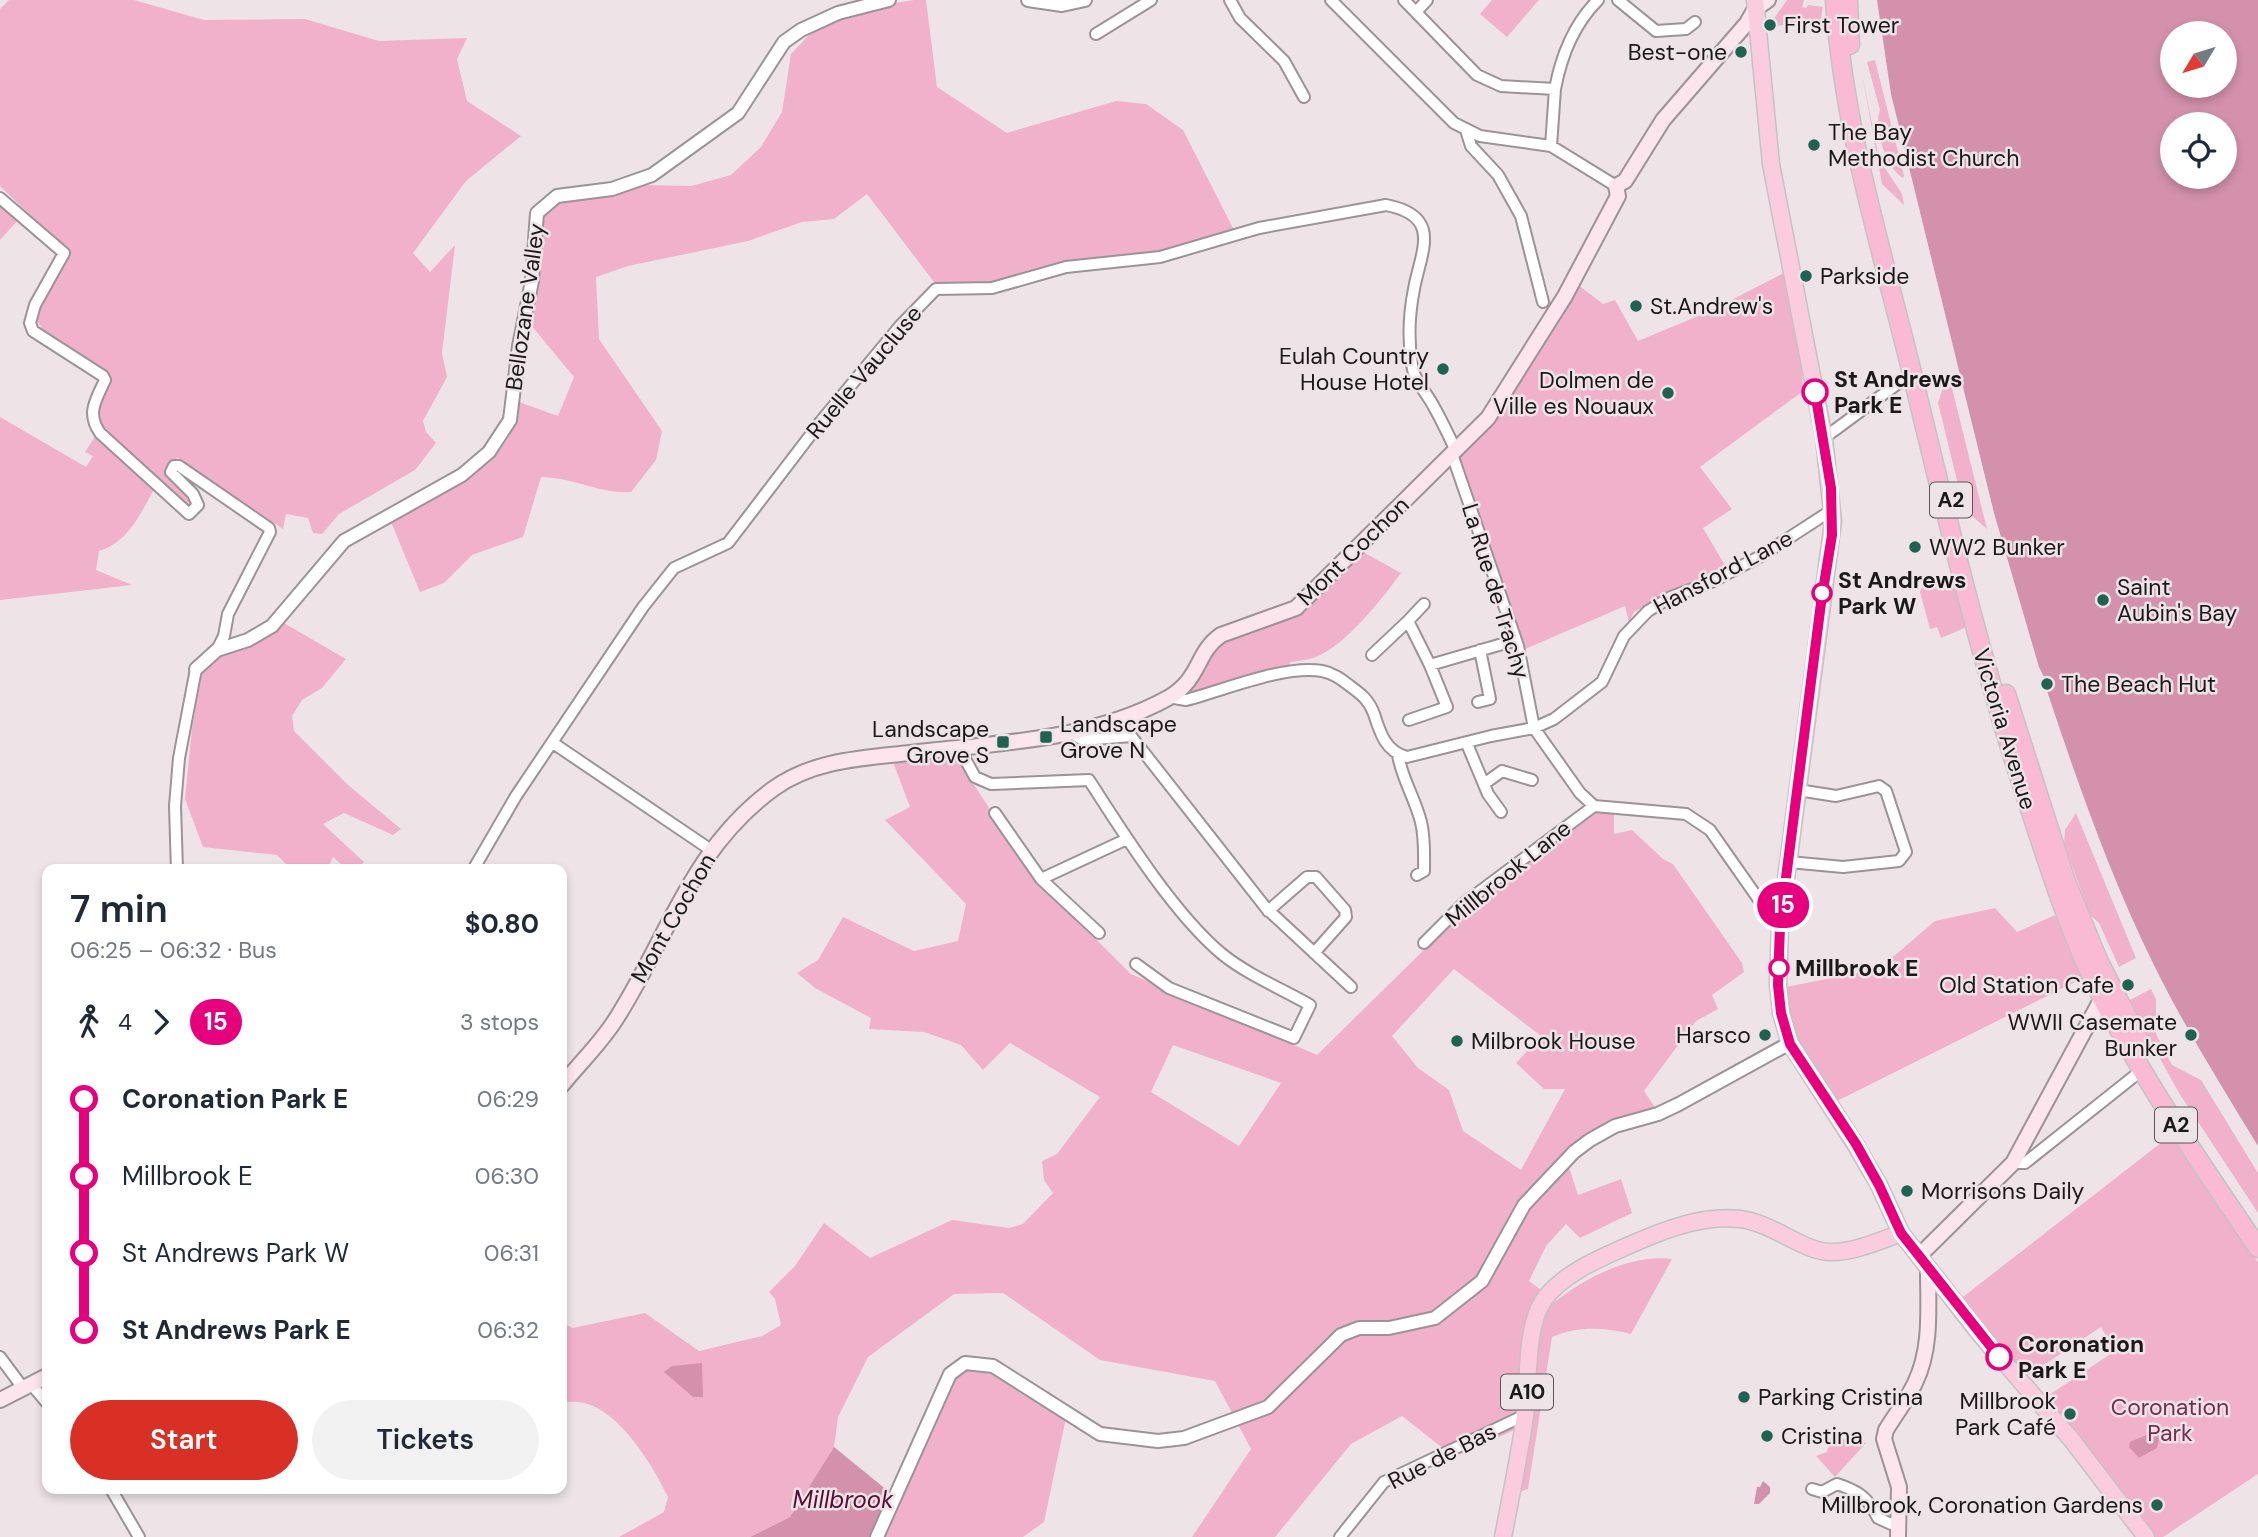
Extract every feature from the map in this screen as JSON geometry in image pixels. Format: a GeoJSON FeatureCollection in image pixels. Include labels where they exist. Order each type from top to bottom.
{"type":"FeatureCollection","features":[{"type":"Feature","properties":{"kind":"highway","name":"Victoria Avenue"},"geometry":{"type":"LineString","coordinates":[[1835,0],[1845,89],[1860,167],[1974,626],[2017,771],[2062,906],[2142,1070],[2182,1136],[2258,1248]]}},
{"type":"Feature","properties":{"kind":"highway","name":"Victoria Avenue"},"geometry":{"type":"LineString","coordinates":[[1848,0],[1853,86],[1867,156],[1966,559],[1986,633],[2066,882],[2106,992],[2194,1137],[2258,1229]]}},
{"type":"Feature","properties":{"kind":"main road"},"geometry":{"type":"LineString","coordinates":[[1760,3],[1771,164],[1824,438],[1832,510],[1832,535],[1780,925],[1778,985],[1781,1013],[1790,1044],[1861,1154],[1901,1233],[1979,1333],[2071,1439],[2146,1537]]}},
{"type":"Feature","properties":{"kind":"main road","name":"Mont Cochon"},"geometry":{"type":"LineString","coordinates":[[567,1079],[615,1020],[675,907],[711,850],[750,808],[774,788],[825,764],[1073,734],[1168,697],[1188,684],[1211,642],[1221,635],[1296,608],[1454,452],[1500,402],[1558,308],[1618,196],[1616,186],[1625,181],[1663,120],[1747,23],[1760,3]]}},
{"type":"Feature","properties":{"kind":"main road"},"geometry":{"type":"LineString","coordinates":[[1898,1537],[1899,1487],[1884,1438],[1886,1430],[1914,1385],[1922,1364],[1928,1326],[1924,1263],[2013,1163],[2106,992]]}},
{"type":"Feature","properties":{"kind":"main road","name":"A10"},"geometry":{"type":"LineString","coordinates":[[1503,1537],[1525,1415],[1530,1351],[1536,1319],[1543,1301],[1557,1287],[1599,1259],[1670,1229],[1715,1218],[1760,1223],[1828,1252],[1844,1251],[1901,1233]]}},
{"type":"Feature","properties":{"kind":"main road"},"geometry":{"type":"LineString","coordinates":[[0,1400],[42,1378]]}},
{"type":"Feature","properties":{"kind":"street","name":"Bellozane Valley"},"geometry":{"type":"LineString","coordinates":[[196,670],[218,650],[248,640],[272,626],[344,541],[463,475],[489,452],[510,420],[519,346],[532,281],[537,213],[548,201],[557,196],[612,189],[652,175],[738,113],[784,42],[801,30],[838,13],[889,0]]}},
{"type":"Feature","properties":{"kind":"street"},"geometry":{"type":"LineString","coordinates":[[1027,0],[1062,5],[1085,0]]}},
{"type":"Feature","properties":{"kind":"street"},"geometry":{"type":"LineString","coordinates":[[1096,34],[1151,0]]}},
{"type":"Feature","properties":{"kind":"street"},"geometry":{"type":"LineString","coordinates":[[1230,0],[1240,18],[1284,61],[1304,97]]}},
{"type":"Feature","properties":{"kind":"street"},"geometry":{"type":"LineString","coordinates":[[1331,0],[1427,98],[1466,130],[1498,140],[1551,146],[1616,186]]}},
{"type":"Feature","properties":{"kind":"street"},"geometry":{"type":"LineString","coordinates":[[1404,0],[1477,75],[1501,86],[1555,89]]}},
{"type":"Feature","properties":{"kind":"street"},"geometry":{"type":"LineString","coordinates":[[1416,12],[1427,0]]}},
{"type":"Feature","properties":{"kind":"street"},"geometry":{"type":"LineString","coordinates":[[1551,146],[1559,66],[1577,27],[1598,0]]}},
{"type":"Feature","properties":{"kind":"street"},"geometry":{"type":"LineString","coordinates":[[1618,0],[1656,31],[1686,29],[1695,22]]}},
{"type":"Feature","properties":{"kind":"street"},"geometry":{"type":"LineString","coordinates":[[1466,130],[1471,146],[1499,175],[1521,215],[1543,302]]}},
{"type":"Feature","properties":{"kind":"street"},"geometry":{"type":"LineString","coordinates":[[0,198],[64,253],[35,305],[30,323],[33,331],[103,376],[105,380],[92,409],[91,421],[100,433],[189,514],[198,505],[194,494],[171,472],[174,466],[179,466],[269,528],[270,532],[228,614],[225,636],[218,650]]}},
{"type":"Feature","properties":{"kind":"street","name":"Ruelle Vaucluse"},"geometry":{"type":"LineString","coordinates":[[477,864],[516,796],[643,607],[674,568],[728,544],[822,419],[900,326],[936,289],[992,288],[1066,267],[1160,257],[1259,228],[1386,205],[1399,208],[1421,225],[1426,244],[1414,288],[1410,322],[1414,375],[1454,452]]}},
{"type":"Feature","properties":{"kind":"street"},"geometry":{"type":"LineString","coordinates":[[1824,438],[1912,373]]}},
{"type":"Feature","properties":{"kind":"street","name":"La Rue de Trachy"},"geometry":{"type":"LineString","coordinates":[[1454,452],[1516,640],[1534,728],[1580,793],[1594,806]]}},
{"type":"Feature","properties":{"kind":"street","name":"Hansford Lane"},"geometry":{"type":"LineString","coordinates":[[1398,755],[1407,757],[1467,744],[1534,728],[1554,719],[1602,682],[1624,636],[1648,611],[1671,597],[1711,582],[1761,555],[1832,510]]}},
{"type":"Feature","properties":{"kind":"street"},"geometry":{"type":"LineString","coordinates":[[1372,655],[1423,604]]}},
{"type":"Feature","properties":{"kind":"street"},"geometry":{"type":"LineString","coordinates":[[1408,621],[1430,664],[1447,707]]}},
{"type":"Feature","properties":{"kind":"street"},"geometry":{"type":"LineString","coordinates":[[1430,664],[1516,640]]}},
{"type":"Feature","properties":{"kind":"street"},"geometry":{"type":"LineString","coordinates":[[1478,702],[1490,699],[1480,650]]}},
{"type":"Feature","properties":{"kind":"street"},"geometry":{"type":"LineString","coordinates":[[177,864],[175,806],[179,758],[196,670]]}},
{"type":"Feature","properties":{"kind":"street"},"geometry":{"type":"LineString","coordinates":[[1168,697],[1186,700],[1291,671],[1322,671],[1337,676],[1363,695],[1371,706],[1382,739],[1398,755],[1402,778],[1408,786],[1421,822],[1424,872],[1416,875]]}},
{"type":"Feature","properties":{"kind":"street"},"geometry":{"type":"LineString","coordinates":[[1409,720],[1461,704]]}},
{"type":"Feature","properties":{"kind":"street"},"geometry":{"type":"LineString","coordinates":[[1073,734],[1083,740],[1131,736],[1268,911],[1351,987]]}},
{"type":"Feature","properties":{"kind":"street"},"geometry":{"type":"LineString","coordinates":[[552,743],[711,850]]}},
{"type":"Feature","properties":{"kind":"street"},"geometry":{"type":"LineString","coordinates":[[1467,744],[1483,784],[1501,812]]}},
{"type":"Feature","properties":{"kind":"street"},"geometry":{"type":"LineString","coordinates":[[959,748],[975,777],[991,785],[1089,780],[1127,838],[1187,917],[1222,954],[1310,1005],[1294,1038],[1169,988],[1136,964]]}},
{"type":"Feature","properties":{"kind":"street"},"geometry":{"type":"LineString","coordinates":[[1483,784],[1502,771],[1532,780]]}},
{"type":"Feature","properties":{"kind":"street"},"geometry":{"type":"LineString","coordinates":[[1789,862],[1843,867],[1899,861],[1906,852],[1886,791],[1879,786],[1836,796],[1798,790]]}},
{"type":"Feature","properties":{"kind":"street"},"geometry":{"type":"LineString","coordinates":[[1594,806],[1686,814],[1710,830],[1771,917],[1780,925]]}},
{"type":"Feature","properties":{"kind":"street","name":"Millbrook Lane"},"geometry":{"type":"LineString","coordinates":[[1424,943],[1463,904],[1594,806]]}},
{"type":"Feature","properties":{"kind":"street"},"geometry":{"type":"LineString","coordinates":[[995,813],[1041,879],[1099,933]]}},
{"type":"Feature","properties":{"kind":"street"},"geometry":{"type":"LineString","coordinates":[[1041,879],[1127,838]]}},
{"type":"Feature","properties":{"kind":"street"},"geometry":{"type":"LineString","coordinates":[[1268,911],[1307,877],[1316,877],[1345,910],[1346,917],[1314,953]]}},
{"type":"Feature","properties":{"kind":"street"},"geometry":{"type":"LineString","coordinates":[[877,1537],[950,1374],[965,1363],[993,1366],[1100,1434],[1158,1441],[1184,1438],[1268,1407],[1342,1335],[1359,1328],[1389,1328],[1435,1318],[1482,1281],[1524,1205],[1574,1152],[1590,1140],[1615,1125],[1658,1114],[1679,1104],[1790,1044]]}},
{"type":"Feature","properties":{"kind":"street"},"geometry":{"type":"LineString","coordinates":[[2013,1163],[2025,1163],[2142,1070]]}},
{"type":"Feature","properties":{"kind":"street"},"geometry":{"type":"LineString","coordinates":[[0,1357],[42,1399]]}},
{"type":"Feature","properties":{"kind":"street","name":"Rue de Bas"},"geometry":{"type":"LineString","coordinates":[[1340,1537],[1384,1482],[1525,1415]]}},
{"type":"Feature","properties":{"kind":"street"},"geometry":{"type":"LineString","coordinates":[[1812,1489],[1822,1492],[1837,1484],[1856,1490],[1870,1500],[1878,1518],[1891,1524],[1900,1520]]}},
{"type":"Feature","properties":{"kind":"street"},"geometry":{"type":"LineString","coordinates":[[114,1494],[139,1537]]}},
{"type":"Feature","properties":{"kind":"green space"},"geometry":{"type":"Polygon","coordinates":[[[9,0],[134,0],[204,20],[305,19],[379,41],[467,38],[457,59],[467,101],[521,136],[466,181],[413,253],[430,272],[455,245],[442,353],[447,377],[423,421],[426,432],[436,443],[415,470],[339,514],[322,534],[313,533],[308,518],[286,514],[283,529],[178,458],[171,461],[164,470],[188,496],[190,503],[185,505],[105,432],[99,412],[112,378],[46,334],[37,321],[39,308],[69,253],[0,186],[0,9],[9,0]]]}},
{"type":"Feature","properties":{"kind":"green space"},"geometry":{"type":"Polygon","coordinates":[[[926,0],[937,87],[1007,133],[1116,101],[1146,104],[1183,130],[1235,232],[1125,261],[1050,275],[937,286],[867,194],[834,219],[802,222],[748,241],[628,266],[596,277],[599,339],[662,431],[656,460],[631,492],[541,477],[523,537],[472,555],[444,583],[420,592],[391,522],[452,489],[490,461],[504,444],[514,424],[519,402],[558,416],[574,377],[530,324],[544,214],[562,201],[646,185],[691,186],[731,175],[761,147],[782,112],[791,54],[811,33],[834,21],[876,6],[926,0]]]}},
{"type":"Feature","properties":{"kind":"green space"},"geometry":{"type":"Polygon","coordinates":[[[1492,0],[1539,0],[1507,37],[1480,14],[1492,0]]]}},
{"type":"Feature","properties":{"kind":"green space"},"geometry":{"type":"Polygon","coordinates":[[[1787,0],[1804,0],[1802,7],[1806,8],[1808,5],[1823,7],[1820,23],[1799,29],[1797,23],[1777,26],[1773,20],[1787,0]]]}},
{"type":"Feature","properties":{"kind":"green space"},"geometry":{"type":"Polygon","coordinates":[[[1875,60],[1903,178],[1891,166],[1882,147],[1878,127],[1880,110],[1867,62],[1875,60]]]}},
{"type":"Feature","properties":{"kind":"green space"},"geometry":{"type":"Polygon","coordinates":[[[1862,74],[1879,159],[1902,194],[1904,205],[1882,184],[1862,74]]]}},
{"type":"Feature","properties":{"kind":"green space"},"geometry":{"type":"Polygon","coordinates":[[[0,202],[18,220],[0,240],[0,202]]]}},
{"type":"Feature","properties":{"kind":"green space","name":"St.Andrew's"},"geometry":{"type":"Polygon","coordinates":[[[1784,273],[1801,358],[1803,391],[1700,467],[1732,509],[1703,528],[1726,567],[1634,612],[1629,622],[1625,606],[1523,650],[1457,456],[1504,406],[1577,284],[1603,304],[1615,300],[1638,341],[1708,312],[1784,273]]]}},
{"type":"Feature","properties":{"kind":"green space"},"geometry":{"type":"Polygon","coordinates":[[[1948,372],[1987,529],[1964,509],[1938,403],[1948,372]]]}},
{"type":"Feature","properties":{"kind":"green space"},"geometry":{"type":"Polygon","coordinates":[[[0,417],[86,467],[93,456],[85,452],[96,435],[154,489],[125,534],[109,547],[99,551],[96,570],[132,585],[0,600],[0,417]]]}},
{"type":"Feature","properties":{"kind":"green space"},"geometry":{"type":"Polygon","coordinates":[[[1363,552],[1401,573],[1374,608],[1339,642],[1316,657],[1290,662],[1289,669],[1193,693],[1187,692],[1199,679],[1219,644],[1301,614],[1363,552]]]}},
{"type":"Feature","properties":{"kind":"green space"},"geometry":{"type":"Polygon","coordinates":[[[1954,580],[1967,627],[1941,638],[1937,627],[1930,629],[1920,592],[1922,587],[1954,580]]]}},
{"type":"Feature","properties":{"kind":"green space"},"geometry":{"type":"Polygon","coordinates":[[[282,622],[346,659],[322,688],[302,700],[292,716],[294,731],[348,785],[401,829],[393,835],[344,813],[323,824],[364,862],[362,864],[341,864],[333,857],[330,864],[286,864],[277,855],[203,847],[185,799],[192,728],[202,673],[222,655],[274,633],[282,622]]]}},
{"type":"Feature","properties":{"kind":"green space"},"geometry":{"type":"Polygon","coordinates":[[[954,754],[1036,880],[1131,974],[1317,1055],[1494,881],[1593,810],[1614,811],[1614,834],[1632,830],[1663,859],[1673,864],[1742,963],[1744,972],[1712,995],[1718,1009],[1696,1021],[1644,1091],[1656,1109],[1602,1129],[1568,1164],[1578,1195],[1621,1179],[1632,1213],[1580,1238],[1566,1224],[1546,1246],[1529,1281],[1556,1301],[1610,1269],[1641,1260],[1672,1259],[1631,1334],[1591,1329],[1552,1337],[1528,1489],[1519,1492],[1517,1429],[1454,1457],[1402,1416],[1351,1444],[1275,1537],[1192,1537],[1251,1449],[1215,1381],[1100,1360],[1003,1293],[954,1294],[868,1357],[838,1417],[834,1447],[790,1517],[750,1537],[619,1537],[664,1512],[668,1497],[654,1470],[622,1428],[597,1408],[584,1403],[567,1402],[567,1325],[572,1328],[645,1313],[699,1351],[762,1336],[781,1325],[775,1299],[769,1292],[795,1266],[824,1223],[870,1258],[952,1220],[1009,1228],[1023,1224],[1053,1193],[1044,1180],[1042,1161],[1057,1154],[1100,1097],[1010,1043],[983,1070],[961,1045],[924,1032],[869,1029],[871,1018],[815,988],[797,973],[818,960],[843,917],[914,951],[958,941],[966,904],[885,820],[910,807],[893,762],[954,754]],[[1454,969],[1392,1036],[1418,1068],[1449,1090],[1463,1131],[1521,1170],[1565,1089],[1544,1089],[1516,1063],[1541,1036],[1454,969]],[[1173,1045],[1151,1092],[1239,1146],[1281,1083],[1173,1045]]]}},
{"type":"Feature","properties":{"kind":"green space"},"geometry":{"type":"Polygon","coordinates":[[[2076,813],[2136,958],[2119,967],[2099,923],[2090,915],[2064,844],[2065,830],[2076,813]]]}},
{"type":"Feature","properties":{"kind":"green space"},"geometry":{"type":"Polygon","coordinates":[[[1995,908],[2017,932],[2055,915],[2083,978],[1833,1103],[1801,1054],[1787,1021],[1786,987],[1880,968],[1935,921],[1995,908]]]}},
{"type":"Feature","properties":{"kind":"green space"},"geometry":{"type":"Polygon","coordinates":[[[2151,989],[2156,999],[2156,1034],[2172,1065],[2201,1080],[2258,1173],[2258,1213],[2179,1093],[2128,1001],[2151,989]]]}},
{"type":"Feature","properties":{"kind":"green space","name":"Coronation Park"},"geometry":{"type":"Polygon","coordinates":[[[2171,1135],[2258,1262],[2258,1474],[2163,1537],[2151,1537],[2043,1399],[2115,1351],[2101,1327],[2024,1378],[1959,1300],[2171,1135]]]}},
{"type":"Feature","properties":{"kind":"green space"},"geometry":{"type":"Polygon","coordinates":[[[965,1363],[993,1366],[1067,1413],[1044,1522],[1023,1537],[877,1537],[950,1374],[965,1363]]]}},
{"type":"Feature","properties":{"kind":"green space"},"geometry":{"type":"Polygon","coordinates":[[[1831,1437],[1866,1443],[1835,1477],[1816,1456],[1827,1452],[1831,1437]]]}},
{"type":"Feature","properties":{"kind":"water","name":"Saint Aubin's Bay"},"geometry":{"type":"Polygon","coordinates":[[[1877,0],[2258,0],[2258,1146],[2189,1032],[2136,928],[2094,826],[2046,688],[2049,687],[2039,667],[1994,513],[1891,94],[1877,0]]]}},
{"type":"Feature","properties":{"kind":"water"},"geometry":{"type":"Polygon","coordinates":[[[702,1363],[703,1397],[693,1397],[664,1372],[672,1366],[702,1363]]]}},
{"type":"Feature","properties":{"kind":"water"},"geometry":{"type":"Polygon","coordinates":[[[2156,1431],[2160,1436],[2157,1448],[2139,1458],[2129,1447],[2130,1442],[2156,1431]]]}},
{"type":"Feature","properties":{"kind":"water","name":"Millbrook"},"geometry":{"type":"Polygon","coordinates":[[[834,1447],[893,1495],[875,1537],[750,1537],[790,1517],[834,1447]]]}},
{"type":"Feature","properties":{"kind":"water"},"geometry":{"type":"Polygon","coordinates":[[[1763,1481],[1770,1487],[1770,1493],[1759,1504],[1754,1504],[1757,1487],[1760,1487],[1763,1481]]]}},
{"type":"Feature","properties":{"kind":"bus line","name":"15"},"geometry":{"type":"LineString","coordinates":[[1815,392],[1831,488],[1833,521],[1780,925],[1778,985],[1781,1013],[1790,1044],[1856,1144],[1901,1233],[1999,1357]]}},
{"type":"Feature","properties":{"kind":"place","name":"First Tower"},"geometry":{"type":"Point","coordinates":[1770,25]}},
{"type":"Feature","properties":{"kind":"place","name":"Best-one"},"geometry":{"type":"Point","coordinates":[1741,52]}},
{"type":"Feature","properties":{"kind":"place","name":"The Bay Methodist Church"},"geometry":{"type":"Point","coordinates":[1814,145]}},
{"type":"Feature","properties":{"kind":"place","name":"Parkside"},"geometry":{"type":"Point","coordinates":[1806,276]}},
{"type":"Feature","properties":{"kind":"place","name":"St.Andrew's"},"geometry":{"type":"Point","coordinates":[1636,306]}},
{"type":"Feature","properties":{"kind":"place","name":"Eulah Country House Hotel"},"geometry":{"type":"Point","coordinates":[1443,369]}},
{"type":"Feature","properties":{"kind":"place","name":"St Andrews Park E"},"geometry":{"type":"Point","coordinates":[1815,392]}},
{"type":"Feature","properties":{"kind":"place","name":"Dolmen de Ville es Nouaux"},"geometry":{"type":"Point","coordinates":[1668,393]}},
{"type":"Feature","properties":{"kind":"place","name":"WW2 Bunker"},"geometry":{"type":"Point","coordinates":[1915,547]}},
{"type":"Feature","properties":{"kind":"place","name":"St Andrews Park W"},"geometry":{"type":"Point","coordinates":[1822,593]}},
{"type":"Feature","properties":{"kind":"place","name":"Saint Aubin's Bay"},"geometry":{"type":"Point","coordinates":[2103,600]}},
{"type":"Feature","properties":{"kind":"place","name":"The Beach Hut"},"geometry":{"type":"Point","coordinates":[2047,684]}},
{"type":"Feature","properties":{"kind":"place","name":"Landscape Grove N"},"geometry":{"type":"Point","coordinates":[1046,737]}},
{"type":"Feature","properties":{"kind":"place","name":"Landscape Grove S"},"geometry":{"type":"Point","coordinates":[1003,742]}},
{"type":"Feature","properties":{"kind":"place","name":"Millbrook E"},"geometry":{"type":"Point","coordinates":[1779,968]}},
{"type":"Feature","properties":{"kind":"place","name":"Old Station Cafe"},"geometry":{"type":"Point","coordinates":[2128,985]}},
{"type":"Feature","properties":{"kind":"place","name":"Harsco"},"geometry":{"type":"Point","coordinates":[1765,1035]}},
{"type":"Feature","properties":{"kind":"place","name":"WWII Casemate Bunker"},"geometry":{"type":"Point","coordinates":[2191,1035]}},
{"type":"Feature","properties":{"kind":"place","name":"Milbrook House"},"geometry":{"type":"Point","coordinates":[1457,1041]}},
{"type":"Feature","properties":{"kind":"place","name":"Morrisons Daily"},"geometry":{"type":"Point","coordinates":[1907,1191]}},
{"type":"Feature","properties":{"kind":"place","name":"Coronation Park E"},"geometry":{"type":"Point","coordinates":[1999,1357]}},
{"type":"Feature","properties":{"kind":"place","name":"Parking Cristina"},"geometry":{"type":"Point","coordinates":[1744,1397]}},
{"type":"Feature","properties":{"kind":"place","name":"Millbrook Park Café"},"geometry":{"type":"Point","coordinates":[2070,1414]}},
{"type":"Feature","properties":{"kind":"place","name":"Cristina"},"geometry":{"type":"Point","coordinates":[1767,1436]}},
{"type":"Feature","properties":{"kind":"place","name":"Millbrook, Coronation Gardens"},"geometry":{"type":"Point","coordinates":[2157,1505]}}]}
